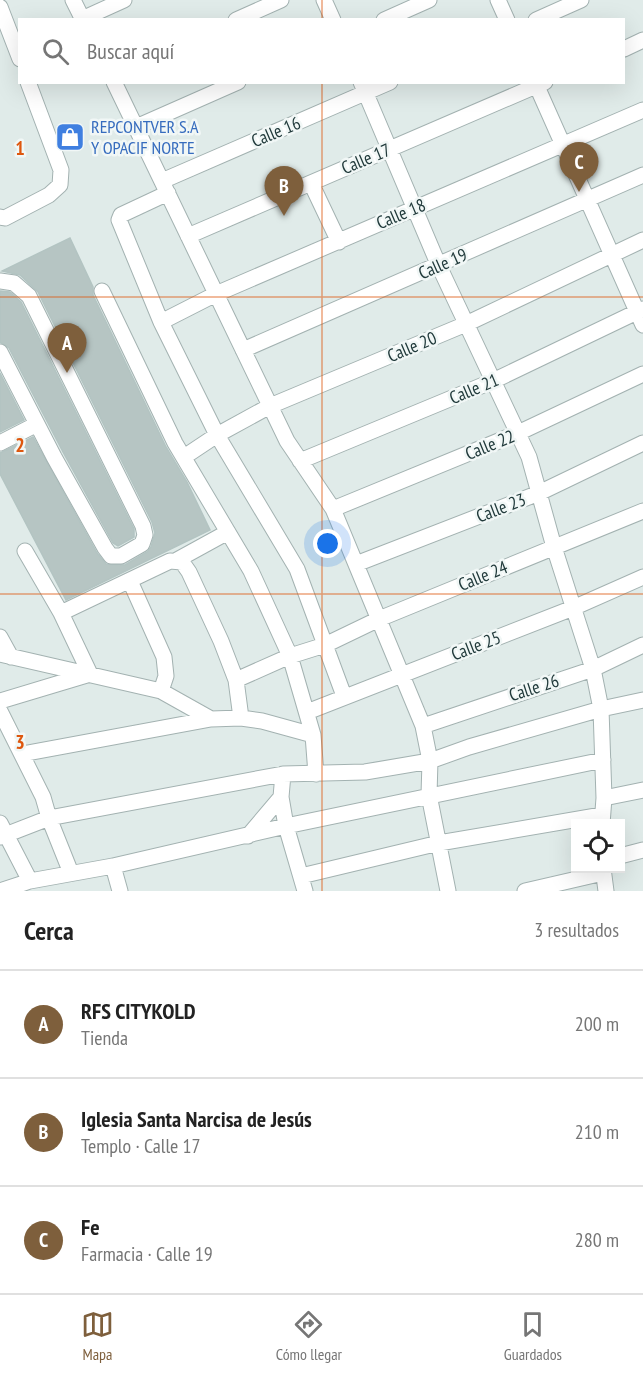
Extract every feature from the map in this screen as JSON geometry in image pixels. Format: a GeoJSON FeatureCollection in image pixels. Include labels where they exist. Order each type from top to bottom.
{"type":"FeatureCollection","features":[{"type":"Feature","properties":{"kind":"street"},"geometry":{"type":"LineString","coordinates":[[74,0],[83,18]]}},
{"type":"Feature","properties":{"kind":"street"},"geometry":{"type":"LineString","coordinates":[[85,18],[124,0]]}},
{"type":"Feature","properties":{"kind":"street"},"geometry":{"type":"LineString","coordinates":[[240,18],[281,0]]}},
{"type":"Feature","properties":{"kind":"street"},"geometry":{"type":"LineString","coordinates":[[324,0],[332,18]]}},
{"type":"Feature","properties":{"kind":"street"},"geometry":{"type":"LineString","coordinates":[[388,18],[429,0]]}},
{"type":"Feature","properties":{"kind":"street"},"geometry":{"type":"LineString","coordinates":[[498,0],[506,18]]}},
{"type":"Feature","properties":{"kind":"street"},"geometry":{"type":"LineString","coordinates":[[540,18],[581,0]]}},
{"type":"Feature","properties":{"kind":"street"},"geometry":{"type":"LineString","coordinates":[[0,6],[18,54]]}},
{"type":"Feature","properties":{"kind":"street"},"geometry":{"type":"LineString","coordinates":[[625,49],[643,40]]}},
{"type":"Feature","properties":{"kind":"street"},"geometry":{"type":"LineString","coordinates":[[0,217],[5,218],[49,195],[60,185],[60,170],[29,84]]}},
{"type":"Feature","properties":{"kind":"street"},"geometry":{"type":"LineString","coordinates":[[115,84],[287,441],[333,509],[379,619],[423,726],[430,761],[429,795],[448,891]]}},
{"type":"Feature","properties":{"kind":"street"},"geometry":{"type":"LineString","coordinates":[[136,127],[233,84]]}},
{"type":"Feature","properties":{"kind":"street","name":"Calle 16"},"geometry":{"type":"LineString","coordinates":[[161,322],[119,220],[121,215],[165,187],[364,88],[381,84]]}},
{"type":"Feature","properties":{"kind":"street"},"geometry":{"type":"LineString","coordinates":[[539,84],[587,200],[641,315]]}},
{"type":"Feature","properties":{"kind":"street","name":"Calle 17"},"geometry":{"type":"LineString","coordinates":[[188,236],[539,84]]}},
{"type":"Feature","properties":{"kind":"street"},"geometry":{"type":"LineString","coordinates":[[364,88],[439,266],[529,457],[554,547],[593,669],[601,709],[604,798],[602,819]]}},
{"type":"Feature","properties":{"kind":"street","name":"Calle 18"},"geometry":{"type":"LineString","coordinates":[[161,322],[216,294],[643,110]]}},
{"type":"Feature","properties":{"kind":"street","name":"Calle 19"},"geometry":{"type":"LineString","coordinates":[[243,350],[643,176]]}},
{"type":"Feature","properties":{"kind":"street"},"geometry":{"type":"LineString","coordinates":[[311,183],[339,242]]}},
{"type":"Feature","properties":{"kind":"street","name":"Calle 20"},"geometry":{"type":"LineString","coordinates":[[184,458],[218,435],[270,406],[466,324],[611,253],[643,240]]}},
{"type":"Feature","properties":{"kind":"street"},"geometry":{"type":"LineString","coordinates":[[0,280],[14,283],[29,296],[143,526],[145,535],[142,544],[121,556],[111,556],[88,518],[0,352]]}},
{"type":"Feature","properties":{"kind":"street"},"geometry":{"type":"LineString","coordinates":[[102,291],[184,458],[251,572],[290,656],[313,735],[316,774]]}},
{"type":"Feature","properties":{"kind":"street","name":"Calle 21"},"geometry":{"type":"LineString","coordinates":[[300,461],[493,381],[641,315]]}},
{"type":"Feature","properties":{"kind":"street"},"geometry":{"type":"LineString","coordinates":[[161,322],[218,435],[297,569],[344,696]]}},
{"type":"Feature","properties":{"kind":"street","name":"Calle 22"},"geometry":{"type":"LineString","coordinates":[[333,509],[518,433],[643,374]]}},
{"type":"Feature","properties":{"kind":"street"},"geometry":{"type":"LineString","coordinates":[[0,444],[37,424]]}},
{"type":"Feature","properties":{"kind":"street","name":"Calle 23"},"geometry":{"type":"LineString","coordinates":[[356,564],[539,493],[643,443]]}},
{"type":"Feature","properties":{"kind":"street","name":"Calle 24"},"geometry":{"type":"LineString","coordinates":[[236,680],[290,656],[325,645],[379,619],[643,511]]}},
{"type":"Feature","properties":{"kind":"street"},"geometry":{"type":"LineString","coordinates":[[61,613],[170,561],[177,560],[228,532]]}},
{"type":"Feature","properties":{"kind":"street"},"geometry":{"type":"LineString","coordinates":[[25,550],[61,613],[90,674]]}},
{"type":"Feature","properties":{"kind":"street"},"geometry":{"type":"LineString","coordinates":[[177,560],[182,562],[189,572],[221,641],[236,680],[241,718]]}},
{"type":"Feature","properties":{"kind":"street","name":"Calle 25"},"geometry":{"type":"LineString","coordinates":[[307,712],[573,608],[643,577]]}},
{"type":"Feature","properties":{"kind":"street"},"geometry":{"type":"LineString","coordinates":[[130,581],[164,657],[166,676],[161,691]]}},
{"type":"Feature","properties":{"kind":"street"},"geometry":{"type":"LineString","coordinates":[[0,637],[6,656],[161,691],[211,719]]}},
{"type":"Feature","properties":{"kind":"street","name":"Calle 26"},"geometry":{"type":"LineString","coordinates":[[423,726],[593,669],[643,645]]}},
{"type":"Feature","properties":{"kind":"street"},"geometry":{"type":"LineString","coordinates":[[0,701],[90,674]]}},
{"type":"Feature","properties":{"kind":"street"},"geometry":{"type":"LineString","coordinates":[[30,881],[2,831],[49,818],[283,774],[365,772],[430,761],[469,747],[601,709],[643,700]]}},
{"type":"Feature","properties":{"kind":"street"},"geometry":{"type":"LineString","coordinates":[[0,711],[44,797],[49,818],[71,873]]}},
{"type":"Feature","properties":{"kind":"street"},"geometry":{"type":"LineString","coordinates":[[22,754],[211,719],[241,718],[262,721],[313,735]]}},
{"type":"Feature","properties":{"kind":"street"},"geometry":{"type":"LineString","coordinates":[[0,891],[30,881],[112,866],[429,795],[603,760]]}},
{"type":"Feature","properties":{"kind":"street"},"geometry":{"type":"LineString","coordinates":[[283,774],[281,797],[301,887],[439,843],[571,824]]}},
{"type":"Feature","properties":{"kind":"street"},"geometry":{"type":"LineString","coordinates":[[604,798],[643,790]]}},
{"type":"Feature","properties":{"kind":"street"},"geometry":{"type":"LineString","coordinates":[[248,836],[281,797]]}},
{"type":"Feature","properties":{"kind":"street"},"geometry":{"type":"LineString","coordinates":[[625,855],[643,850]]}},
{"type":"Feature","properties":{"kind":"street"},"geometry":{"type":"LineString","coordinates":[[112,866],[120,891]]}},
{"type":"Feature","properties":{"kind":"street"},"geometry":{"type":"LineString","coordinates":[[525,891],[595,873]]}},
{"type":"Feature","properties":{"kind":"street"},"geometry":{"type":"LineString","coordinates":[[603,873],[606,891]]}},
{"type":"Feature","properties":{"kind":"building"},"geometry":{"type":"Polygon","coordinates":[[[70,238],[93,287],[93,295],[166,447],[187,482],[210,530],[66,600],[0,474],[0,453],[33,437],[97,553],[106,564],[125,565],[147,552],[155,533],[152,522],[38,292],[20,275],[2,271],[70,238]]]}},
{"type":"Feature","properties":{"kind":"building"},"geometry":{"type":"Polygon","coordinates":[[[0,291],[10,292],[21,302],[134,529],[134,537],[118,546],[113,543],[9,348],[0,342],[0,291]]]}},
{"type":"Feature","properties":{"kind":"building"},"geometry":{"type":"Polygon","coordinates":[[[0,373],[24,420],[0,432],[0,373]]]}},
{"type":"Feature","properties":{"kind":"place","name":"REPCONTVER S.A Y OPACIF NORTE"},"geometry":{"type":"Point","coordinates":[70,137]}},
{"type":"Feature","properties":{"kind":"place","name":"Fe"},"geometry":{"type":"Point","coordinates":[579,192]}},
{"type":"Feature","properties":{"kind":"place","name":"Iglesia Santa Narcisa de Jesús"},"geometry":{"type":"Point","coordinates":[284,216]}},
{"type":"Feature","properties":{"kind":"place","name":"RFS CITYKOLD"},"geometry":{"type":"Point","coordinates":[67,373]}}]}
